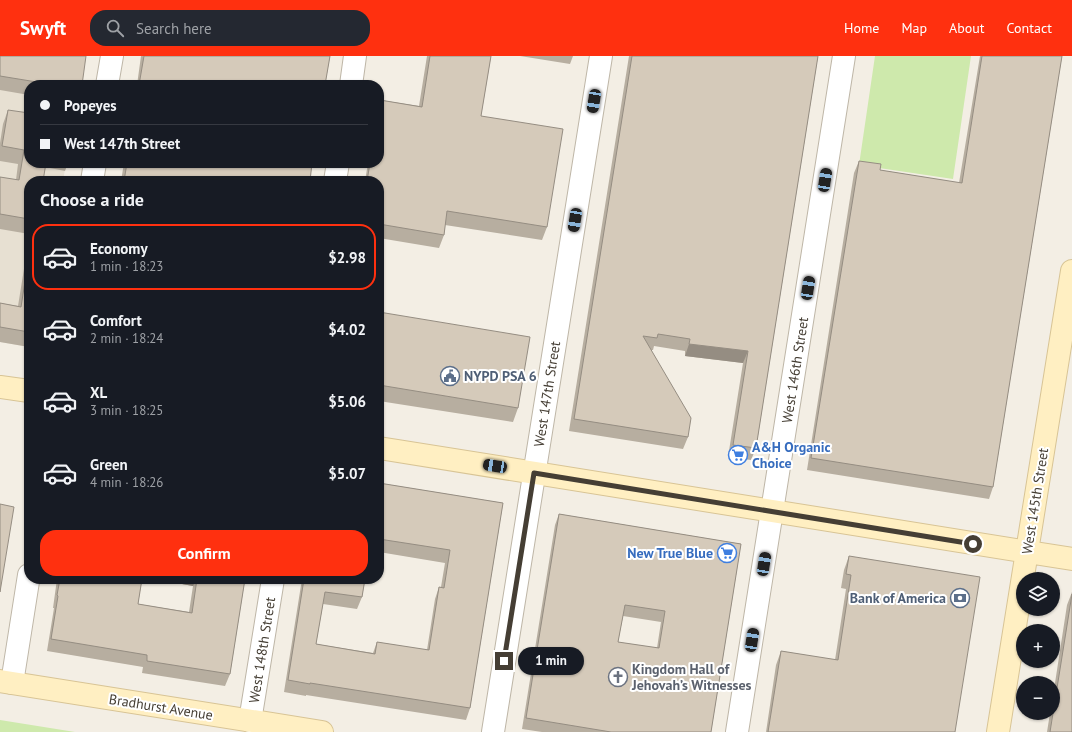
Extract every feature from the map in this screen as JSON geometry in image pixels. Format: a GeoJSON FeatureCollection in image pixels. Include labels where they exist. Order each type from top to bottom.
{"type":"FeatureCollection","features":[{"type":"Feature","properties":{"kind":"main road","name":"West 145th Street"},"geometry":{"type":"LineString","coordinates":[[998,732],[1072,270]]}},
{"type":"Feature","properties":{"kind":"main road"},"geometry":{"type":"LineString","coordinates":[[0,387],[24,390]]}},
{"type":"Feature","properties":{"kind":"main road"},"geometry":{"type":"LineString","coordinates":[[384,449],[1072,560]]}},
{"type":"Feature","properties":{"kind":"main road","name":"Bradhurst Avenue"},"geometry":{"type":"LineString","coordinates":[[6,682],[322,732]]}},
{"type":"Feature","properties":{"kind":"street"},"geometry":{"type":"LineString","coordinates":[[108,80],[112,56]]}},
{"type":"Feature","properties":{"kind":"street"},"geometry":{"type":"LineString","coordinates":[[351,80],[355,56]]}},
{"type":"Feature","properties":{"kind":"street","name":"West 147th Street"},"geometry":{"type":"LineString","coordinates":[[493,732],[601,56]]}},
{"type":"Feature","properties":{"kind":"street","name":"West 146th Street"},"geometry":{"type":"LineString","coordinates":[[737,732],[844,56]]}},
{"type":"Feature","properties":{"kind":"street"},"geometry":{"type":"LineString","coordinates":[[6,682],[27,584]]}},
{"type":"Feature","properties":{"kind":"street","name":"West 148th Street"},"geometry":{"type":"LineString","coordinates":[[250,721],[272,584]]}},
{"type":"Feature","properties":{"kind":"shaded area"},"geometry":{"type":"Polygon","coordinates":[[[0,56],[24,80],[24,168],[65,168],[64,176],[24,176],[24,346],[0,342],[0,56]]]}},
{"type":"Feature","properties":{"kind":"green space"},"geometry":{"type":"Polygon","coordinates":[[[875,56],[971,56],[953,179],[859,165],[875,56]]]}},
{"type":"Feature","properties":{"kind":"green space"},"geometry":{"type":"Polygon","coordinates":[[[0,720],[75,732],[0,732],[0,720]]]}},
{"type":"Feature","properties":{"kind":"building"},"geometry":{"type":"Polygon","coordinates":[[[0,56],[86,56],[83,80],[24,80],[0,76],[0,56]]]}},
{"type":"Feature","properties":{"kind":"building"},"geometry":{"type":"Polygon","coordinates":[[[144,56],[330,56],[326,80],[140,80],[144,56]]]}},
{"type":"Feature","properties":{"kind":"building"},"geometry":{"type":"Polygon","coordinates":[[[430,56],[491,56],[481,116],[563,129],[547,227],[447,211],[444,235],[384,225],[384,176],[368,176],[369,168],[384,168],[384,101],[422,107],[430,56]]]}},
{"type":"Feature","properties":{"kind":"building"},"geometry":{"type":"Polygon","coordinates":[[[632,56],[818,56],[756,448],[733,445],[748,351],[689,344],[690,339],[658,334],[657,338],[643,336],[691,418],[688,437],[574,419],[632,56]]]}},
{"type":"Feature","properties":{"kind":"building"},"geometry":{"type":"Polygon","coordinates":[[[982,56],[1062,56],[993,487],[811,458],[859,161],[881,164],[880,170],[962,183],[982,56]]]}},
{"type":"Feature","properties":{"kind":"building"},"geometry":{"type":"Polygon","coordinates":[[[8,110],[24,112],[24,150],[2,146],[8,110]]]}},
{"type":"Feature","properties":{"kind":"building"},"geometry":{"type":"Polygon","coordinates":[[[24,150],[24,168],[45,168],[44,176],[24,176],[24,218],[0,214],[0,177],[19,180],[24,150]]]}},
{"type":"Feature","properties":{"kind":"building"},"geometry":{"type":"Polygon","coordinates":[[[126,168],[311,168],[311,176],[125,176],[126,168]]]}},
{"type":"Feature","properties":{"kind":"building"},"geometry":{"type":"Polygon","coordinates":[[[24,288],[24,331],[0,327],[0,303],[21,307],[24,288]]]}},
{"type":"Feature","properties":{"kind":"building","name":"NYPD PSA 6"},"geometry":{"type":"Polygon","coordinates":[[[384,313],[530,337],[518,408],[384,386],[384,313]]]}},
{"type":"Feature","properties":{"kind":"building"},"geometry":{"type":"Polygon","coordinates":[[[384,484],[503,503],[470,708],[288,680],[303,584],[364,584],[362,597],[325,592],[316,644],[375,654],[377,642],[429,650],[439,587],[444,588],[450,550],[384,540],[384,484]]]}},
{"type":"Feature","properties":{"kind":"building"},"geometry":{"type":"Polygon","coordinates":[[[0,504],[14,507],[0,592],[0,504]]]}},
{"type":"Feature","properties":{"kind":"building"},"geometry":{"type":"Polygon","coordinates":[[[559,514],[741,544],[711,732],[611,732],[526,718],[559,514]],[[625,605],[618,642],[659,648],[665,611],[625,605]]]}},
{"type":"Feature","properties":{"kind":"building"},"geometry":{"type":"Polygon","coordinates":[[[849,556],[980,577],[955,732],[768,732],[781,651],[838,660],[851,575],[846,574],[849,556]]]}},
{"type":"Feature","properties":{"kind":"building"},"geometry":{"type":"Polygon","coordinates":[[[59,584],[141,584],[138,604],[192,613],[196,584],[244,584],[230,674],[147,661],[147,655],[51,639],[59,584]]]}},
{"type":"Feature","properties":{"kind":"building"},"geometry":{"type":"Polygon","coordinates":[[[1072,594],[1072,732],[1050,732],[1052,720],[1060,720],[1059,676],[1072,594]]]}},
{"type":"Feature","properties":{"kind":"place","name":"NYPD PSA 6"},"geometry":{"type":"Point","coordinates":[450,376]}},
{"type":"Feature","properties":{"kind":"place","name":"A&H Organic Choice"},"geometry":{"type":"Point","coordinates":[738,455]}},
{"type":"Feature","properties":{"kind":"place","name":"New True Blue"},"geometry":{"type":"Point","coordinates":[727,553]}},
{"type":"Feature","properties":{"kind":"place","name":"Bank of America"},"geometry":{"type":"Point","coordinates":[960,598]}},
{"type":"Feature","properties":{"kind":"place","name":"Kingdom Hall of Jehovah’s Witnesses"},"geometry":{"type":"Point","coordinates":[618,677]}},
{"type":"Feature","properties":{"kind":"route"},"geometry":{"type":"LineString","coordinates":[[504,661],[534,473],[973,544]]}}]}
